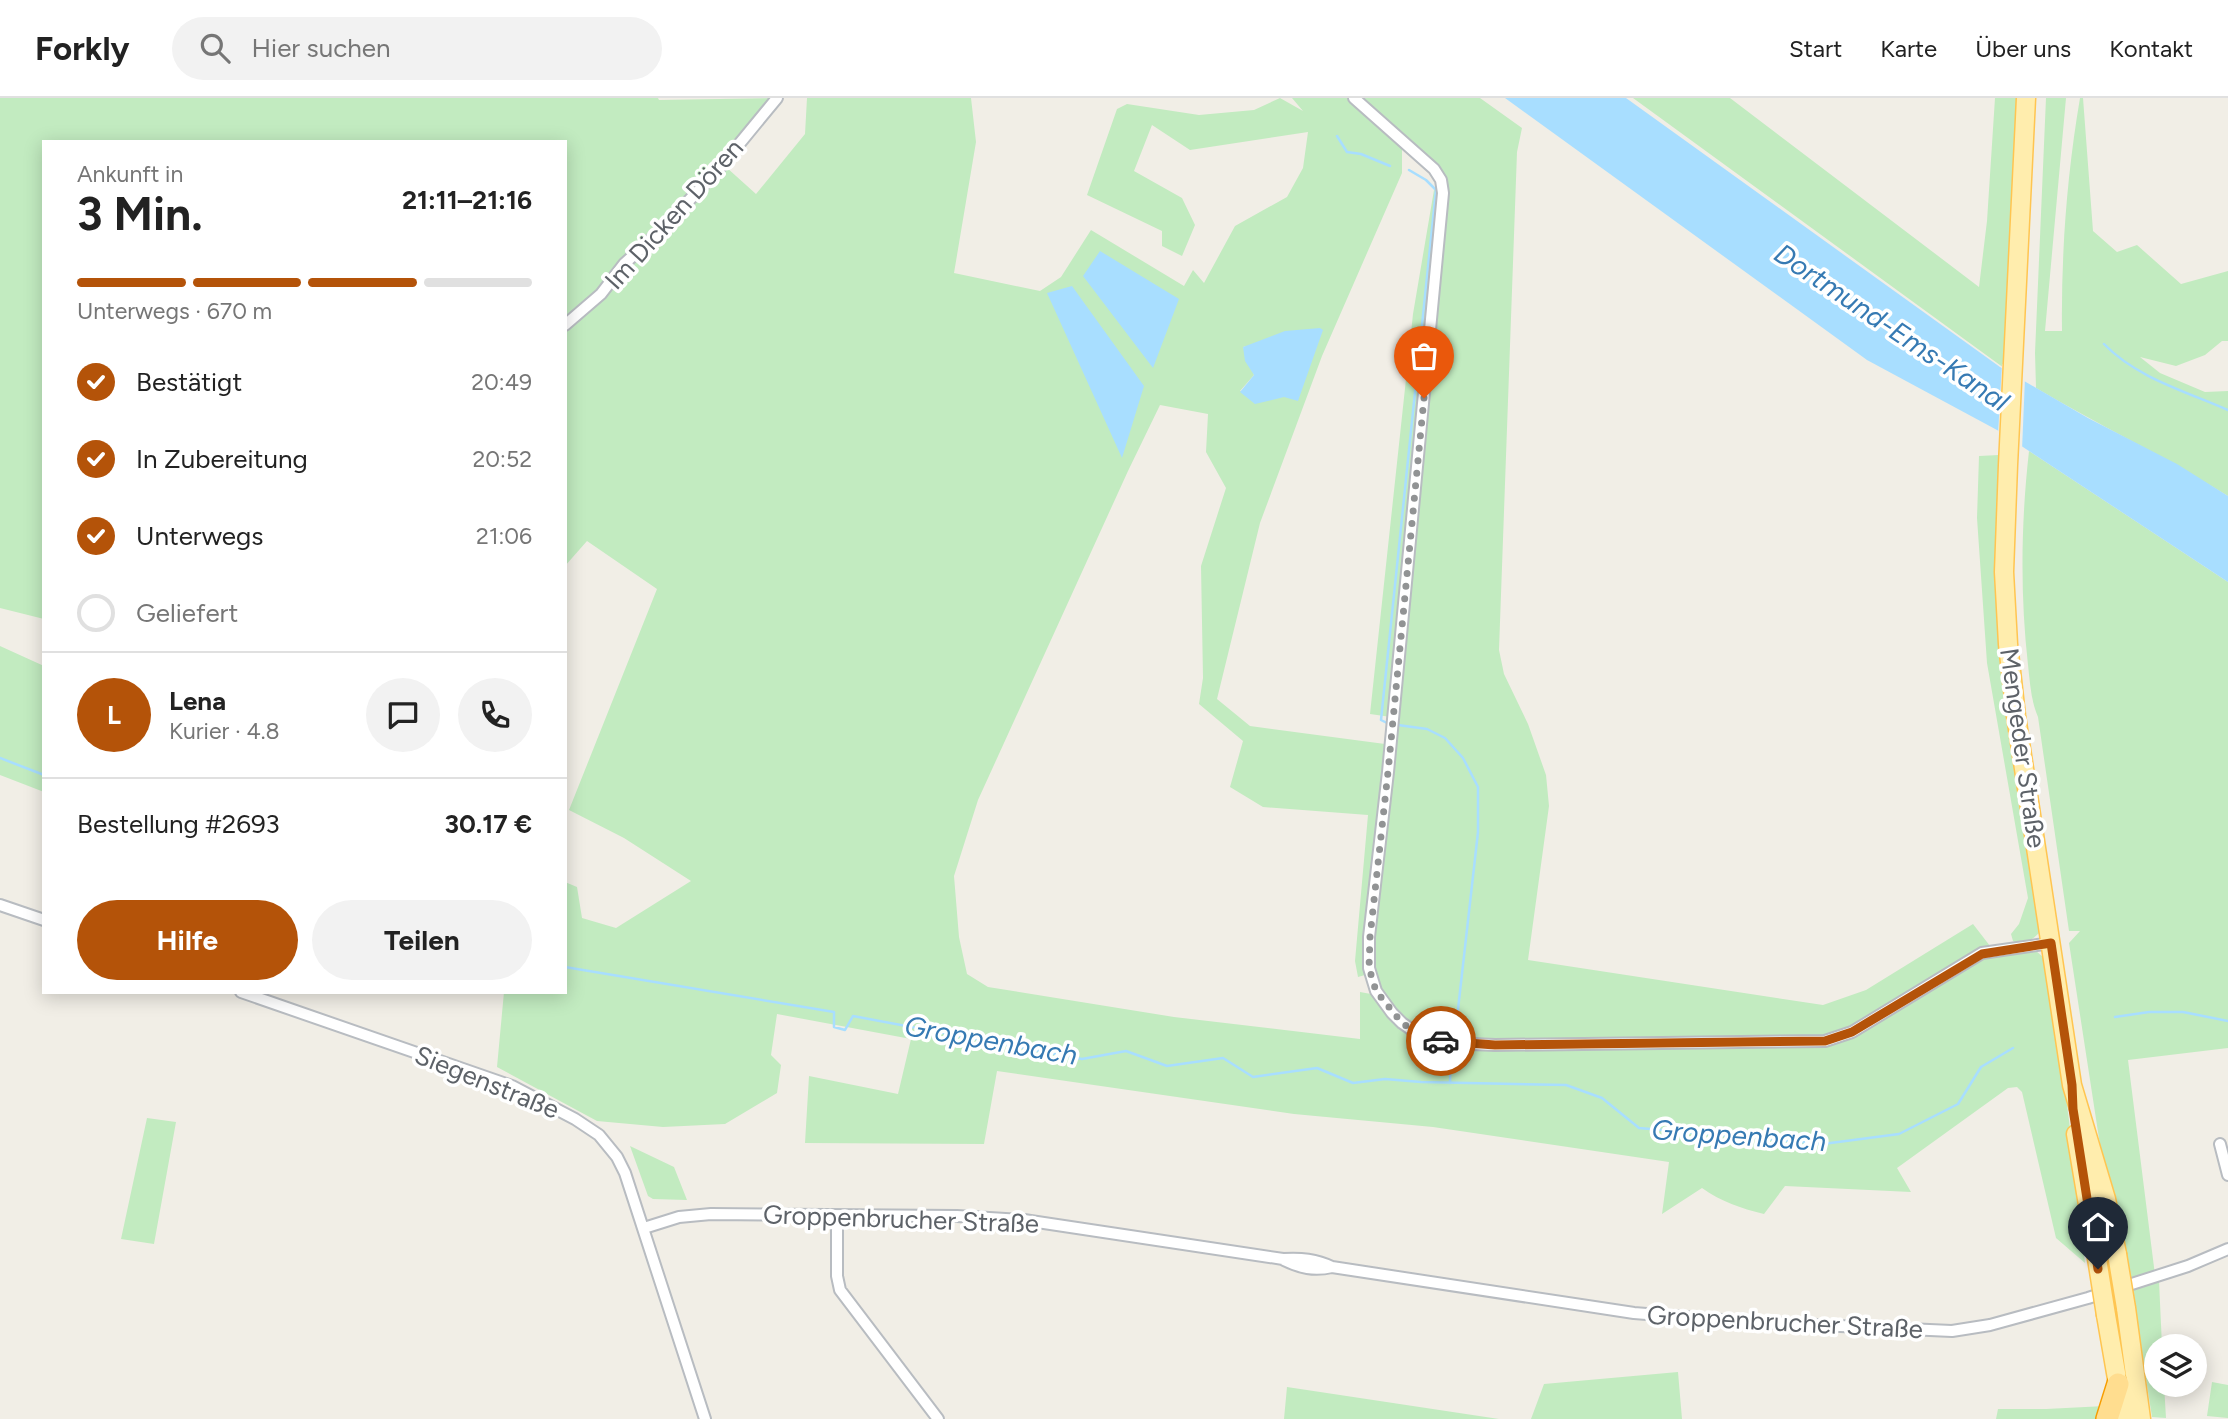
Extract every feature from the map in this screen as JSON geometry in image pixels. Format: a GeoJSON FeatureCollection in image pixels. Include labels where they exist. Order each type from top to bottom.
{"type":"FeatureCollection","features":[{"type":"Feature","properties":{"kind":"highway"},"geometry":{"type":"LineString","coordinates":[[2107,1419],[2118,1384]]}},
{"type":"Feature","properties":{"kind":"main road","name":"Mengeder Straße"},"geometry":{"type":"LineString","coordinates":[[2026,98],[2004,572],[2016,716],[2072,1085]]}},
{"type":"Feature","properties":{"kind":"main road"},"geometry":{"type":"LineString","coordinates":[[2072,1085],[2073,1109],[2124,1419]]}},
{"type":"Feature","properties":{"kind":"main road"},"geometry":{"type":"LineString","coordinates":[[2072,1085],[2106,1199],[2126,1308],[2141,1419]]}},
{"type":"Feature","properties":{"kind":"street","name":"Im Dicken Dören"},"geometry":{"type":"LineString","coordinates":[[567,323],[601,294],[624,264],[658,233],[717,171],[777,98]]}},
{"type":"Feature","properties":{"kind":"street"},"geometry":{"type":"LineString","coordinates":[[1354,98],[1434,169],[1441,180],[1443,192],[1370,937],[1369,968],[1376,991],[1392,1013],[1415,1032],[1451,1043],[1495,1045],[1825,1041],[1852,1032],[1982,954],[2051,943]]}},
{"type":"Feature","properties":{"kind":"street"},"geometry":{"type":"LineString","coordinates":[[0,905],[42,919]]}},
{"type":"Feature","properties":{"kind":"street","name":"Siegenstraße"},"geometry":{"type":"LineString","coordinates":[[246,994],[512,1086],[575,1119],[599,1135],[625,1172],[705,1419]]}},
{"type":"Feature","properties":{"kind":"street"},"geometry":{"type":"LineString","coordinates":[[2220,1144],[2228,1175]]}},
{"type":"Feature","properties":{"kind":"street","name":"Groppenbrucher Straße"},"geometry":{"type":"LineString","coordinates":[[644,1228],[679,1217],[711,1214],[957,1216],[1024,1220],[1283,1259],[1298,1267],[1319,1270],[1332,1267],[1634,1313],[1759,1323],[1952,1331],[1990,1325],[2088,1298],[2188,1266],[2228,1249]]}},
{"type":"Feature","properties":{"kind":"street"},"geometry":{"type":"LineString","coordinates":[[837,1216],[837,1276],[841,1290],[936,1418]]}},
{"type":"Feature","properties":{"kind":"green space"},"geometry":{"type":"Polygon","coordinates":[[[0,98],[782,98],[726,167],[756,194],[805,134],[807,98],[971,98],[976,142],[954,273],[1040,291],[1061,277],[1091,230],[1184,286],[1193,270],[1204,283],[1235,226],[1287,197],[1303,168],[1308,132],[1190,150],[1152,125],[1134,171],[1182,198],[1195,225],[1182,256],[1162,246],[1162,231],[1087,195],[1117,109],[1127,104],[1199,115],[1254,110],[1280,98],[1303,111],[1292,98],[1349,98],[1402,145],[1402,173],[1322,356],[1260,523],[1217,699],[1250,726],[1385,744],[1380,807],[1394,757],[1448,187],[1439,165],[1360,98],[1480,98],[1522,128],[1517,152],[1499,650],[1504,674],[1528,724],[1546,775],[1549,806],[1528,960],[1823,1005],[1866,990],[1973,924],[1997,955],[2035,950],[2044,958],[2053,1004],[2085,1263],[2056,1238],[2022,1092],[2017,1087],[2008,1088],[1897,1168],[1911,1192],[1785,1186],[1764,1214],[1732,1204],[1702,1188],[1662,1214],[1669,1162],[1433,1127],[1294,1114],[997,1071],[984,1144],[805,1143],[809,1076],[898,1094],[911,1039],[777,1014],[771,1055],[781,1065],[777,1093],[725,1124],[663,1127],[597,1121],[497,1067],[504,994],[567,994],[567,883],[577,887],[582,918],[616,928],[691,881],[624,838],[569,810],[657,589],[587,541],[567,564],[567,140],[42,140],[42,618],[0,608],[0,98]],[[1247,346],[1243,347],[1254,375],[1240,391],[1284,397],[1247,346]],[[1160,405],[978,800],[954,876],[959,937],[967,974],[988,987],[1174,1017],[1360,1039],[1360,992],[1371,994],[1397,1022],[1415,1034],[1450,1048],[1412,1029],[1377,991],[1365,939],[1365,975],[1358,977],[1355,961],[1368,815],[1263,807],[1230,787],[1243,741],[1199,704],[1203,678],[1201,566],[1226,488],[1206,452],[1208,414],[1160,405]]]}},
{"type":"Feature","properties":{"kind":"green space"},"geometry":{"type":"Polygon","coordinates":[[[1633,98],[1730,98],[1979,287],[1987,221],[1995,98],[2017,98],[2004,368],[1633,98]]]}},
{"type":"Feature","properties":{"kind":"green space"},"geometry":{"type":"Polygon","coordinates":[[[2046,98],[2066,98],[2045,331],[2062,331],[2068,185],[2080,98],[2083,98],[2093,231],[2117,252],[2137,245],[2181,284],[2228,271],[2228,341],[2222,341],[2205,355],[2176,366],[2140,357],[2160,373],[2205,392],[2228,391],[2228,496],[2036,388],[2035,353],[2046,98]]]}},
{"type":"Feature","properties":{"kind":"green space"},"geometry":{"type":"Polygon","coordinates":[[[1434,190],[1439,191],[1391,717],[1370,714],[1413,314],[1434,190]]]}},
{"type":"Feature","properties":{"kind":"green space"},"geometry":{"type":"Polygon","coordinates":[[[2029,451],[2228,582],[2228,1048],[2128,1060],[2155,1275],[2159,1281],[2161,1334],[2144,1334],[2144,1366],[2127,1257],[2104,1171],[2069,943],[2080,931],[2069,931],[2038,717],[2031,692],[2023,585],[2024,504],[2029,451]]]}},
{"type":"Feature","properties":{"kind":"green space"},"geometry":{"type":"Polygon","coordinates":[[[1999,455],[1996,571],[1999,643],[2041,931],[2025,943],[2013,941],[2011,934],[2019,924],[2028,898],[1987,663],[1977,518],[1979,456],[1999,455]]]}},
{"type":"Feature","properties":{"kind":"green space"},"geometry":{"type":"Polygon","coordinates":[[[0,646],[42,665],[42,791],[0,775],[0,646]]]}},
{"type":"Feature","properties":{"kind":"green space"},"geometry":{"type":"Polygon","coordinates":[[[147,1118],[176,1122],[154,1244],[121,1239],[147,1118]]]}},
{"type":"Feature","properties":{"kind":"green space"},"geometry":{"type":"Polygon","coordinates":[[[630,1146],[674,1167],[687,1200],[653,1199],[648,1196],[630,1146]]]}},
{"type":"Feature","properties":{"kind":"green space"},"geometry":{"type":"Polygon","coordinates":[[[1678,1372],[1682,1419],[1531,1419],[1544,1384],[1678,1372]]]}},
{"type":"Feature","properties":{"kind":"green space"},"geometry":{"type":"Polygon","coordinates":[[[2212,1382],[2228,1385],[2228,1418],[2207,1416],[2212,1382]]]}},
{"type":"Feature","properties":{"kind":"green space"},"geometry":{"type":"Polygon","coordinates":[[[1287,1387],[1499,1419],[1284,1419],[1287,1387]]]}},
{"type":"Feature","properties":{"kind":"green space"},"geometry":{"type":"Polygon","coordinates":[[[2149,1397],[2165,1397],[2166,1418],[2152,1417],[2149,1397]]]}},
{"type":"Feature","properties":{"kind":"green space"},"geometry":{"type":"Polygon","coordinates":[[[2105,1406],[2100,1419],[1996,1419],[1998,1409],[2105,1406]]]}},
{"type":"Feature","properties":{"kind":"water","name":"Dortmund-Ems-Kanal"},"geometry":{"type":"Polygon","coordinates":[[[1505,98],[1626,98],[2000,367],[2088,418],[2177,464],[2228,496],[2228,582],[1997,430],[1867,360],[1505,98]]]}},
{"type":"Feature","properties":{"kind":"water"},"geometry":{"type":"Polygon","coordinates":[[[1100,251],[1179,299],[1153,368],[1083,276],[1100,251]]]}},
{"type":"Feature","properties":{"kind":"water"},"geometry":{"type":"Polygon","coordinates":[[[1072,286],[1144,386],[1122,458],[1047,293],[1072,286]]]}},
{"type":"Feature","properties":{"kind":"water"},"geometry":{"type":"Polygon","coordinates":[[[1323,330],[1298,401],[1284,397],[1255,404],[1240,392],[1254,375],[1245,361],[1243,347],[1285,331],[1323,330]]]}},
{"type":"Feature","properties":{"kind":"pier"},"geometry":{"type":"Polygon","coordinates":[[[2002,364],[2025,378],[2022,450],[1998,435],[2002,364]]]}},
{"type":"Feature","properties":{"kind":"waterway"},"geometry":{"type":"LineString","coordinates":[[1337,136],[1347,152],[1361,154],[1390,166]]}},
{"type":"Feature","properties":{"kind":"waterway"},"geometry":{"type":"LineString","coordinates":[[1389,724],[1381,720],[1436,190],[1409,170]]}},
{"type":"Feature","properties":{"kind":"waterway"},"geometry":{"type":"LineString","coordinates":[[2104,344],[2146,375],[2228,410]]}},
{"type":"Feature","properties":{"kind":"waterway"},"geometry":{"type":"LineString","coordinates":[[1398,725],[1427,729],[1445,738],[1463,758],[1478,787],[1478,832],[1457,1018],[1451,1039]]}},
{"type":"Feature","properties":{"kind":"waterway","name":"Groppenbach"},"geometry":{"type":"LineString","coordinates":[[0,758],[42,774]]}},
{"type":"Feature","properties":{"kind":"waterway","name":"Groppenbach"},"geometry":{"type":"LineString","coordinates":[[567,967],[834,1012],[834,1027],[845,1030],[853,1016],[1082,1059],[1126,1051],[1167,1066],[1223,1058],[1253,1077],[1317,1068],[1353,1083],[1385,1079],[1566,1085],[1602,1098],[1639,1128],[1823,1144],[1899,1134],[1958,1104],[1981,1067],[2013,1048]]}},
{"type":"Feature","properties":{"kind":"waterway","name":"Groppenbach"},"geometry":{"type":"LineString","coordinates":[[2115,1017],[2149,1012],[2183,1012],[2228,1021]]}},
{"type":"Feature","properties":{"kind":"waterway"},"geometry":{"type":"LineString","coordinates":[[1450,1083],[1451,1048]]}},
{"type":"Feature","properties":{"kind":"way so far"},"geometry":{"type":"LineString","coordinates":[[1424,398],[1369,968],[1376,991],[1392,1013],[1415,1032],[1441,1041]]}},
{"type":"Feature","properties":{"kind":"route"},"geometry":{"type":"LineString","coordinates":[[1441,1041],[1495,1045],[1825,1041],[1852,1032],[1982,954],[2051,943],[2098,1269]]}}]}
